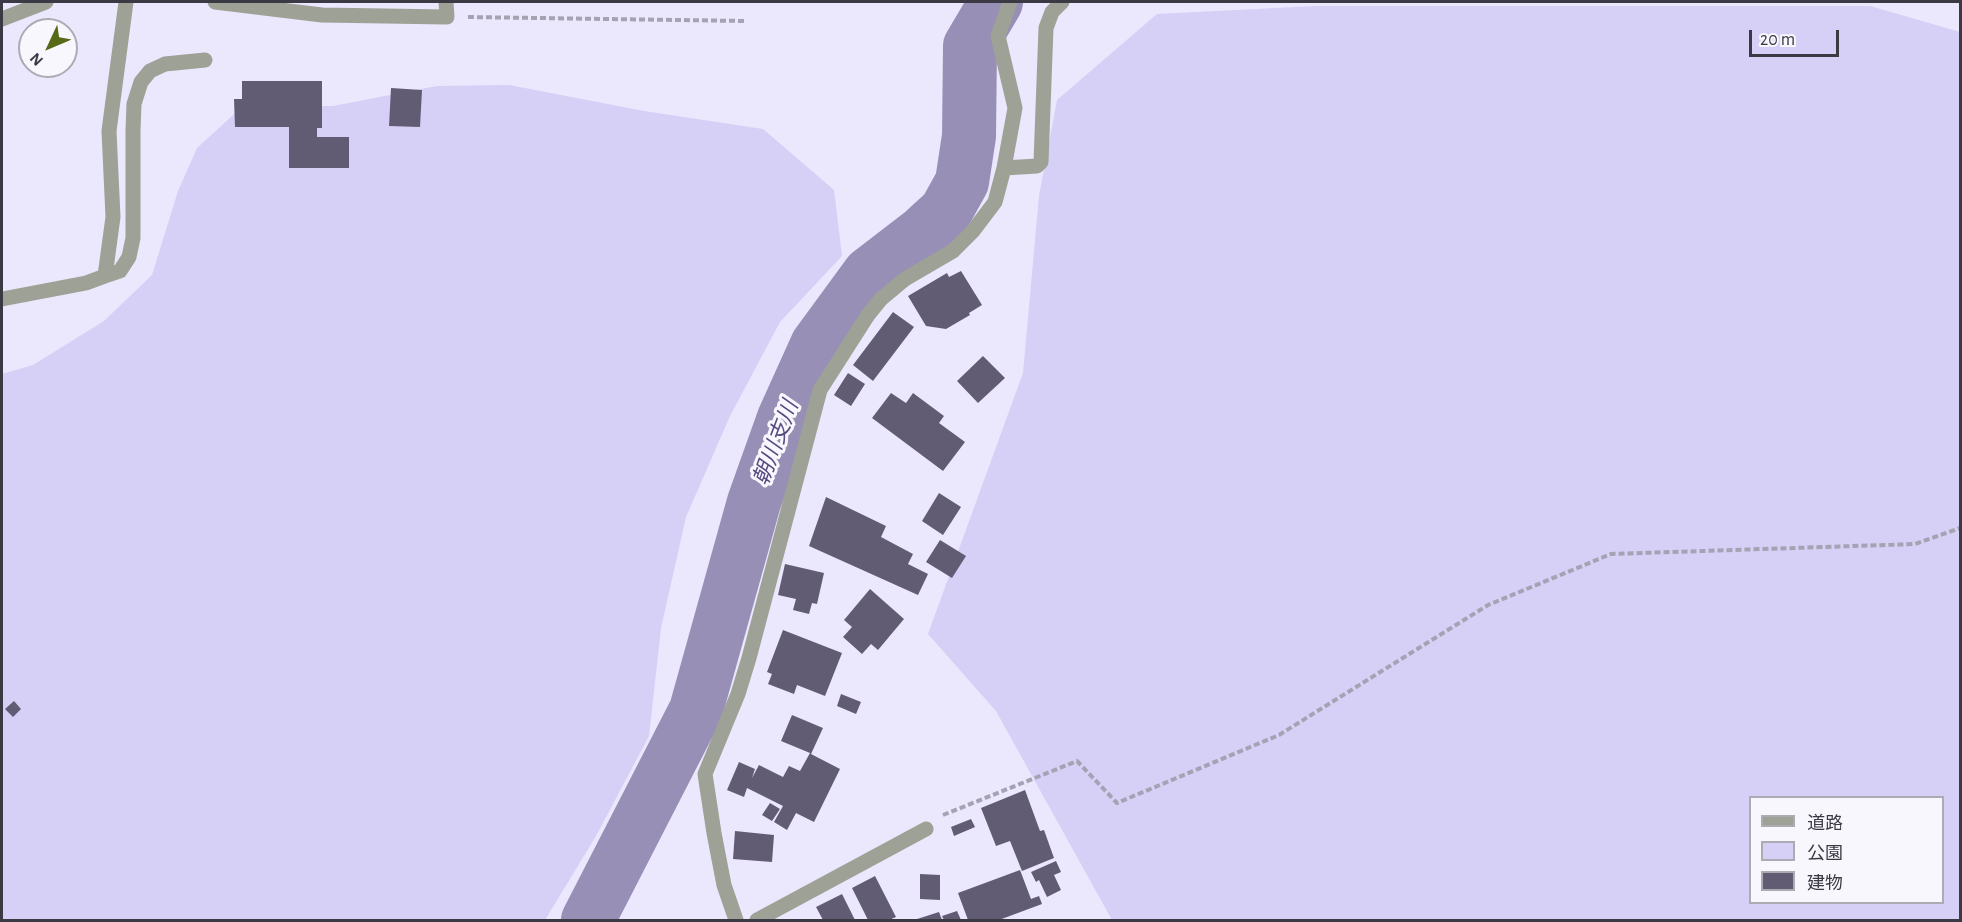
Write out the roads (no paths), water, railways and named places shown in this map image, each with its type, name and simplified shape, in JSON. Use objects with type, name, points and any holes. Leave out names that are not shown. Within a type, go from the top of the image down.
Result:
[{"type":"street","points":[[2,19],[46,2]]},
{"type":"street","points":[[105,276],[113,217],[109,131],[126,2]]},
{"type":"street","points":[[215,2],[322,15],[446,9]]},
{"type":"street","points":[[736,921],[724,885],[705,774],[738,694],[749,658],[820,390],[868,315],[881,300],[905,279],[953,251],[974,231],[995,202],[1015,108],[998,36],[1010,2]]},
{"type":"street","points":[[1004,168],[1036,166],[1041,162],[1046,28],[1052,12],[1062,2]]},
{"type":"street","points":[[2,299],[86,283],[120,271],[129,257],[133,238],[134,104],[141,82],[150,71],[165,64],[205,60]]},
{"type":"street","points":[[757,921],[926,829]]},
{"type":"waterway","name":"朝川支川","points":[[588,920],[696,710],[754,502],[784,418],[817,345],[869,274],[921,234],[946,211],[962,182],[969,136],[970,46],[996,2]]}]
